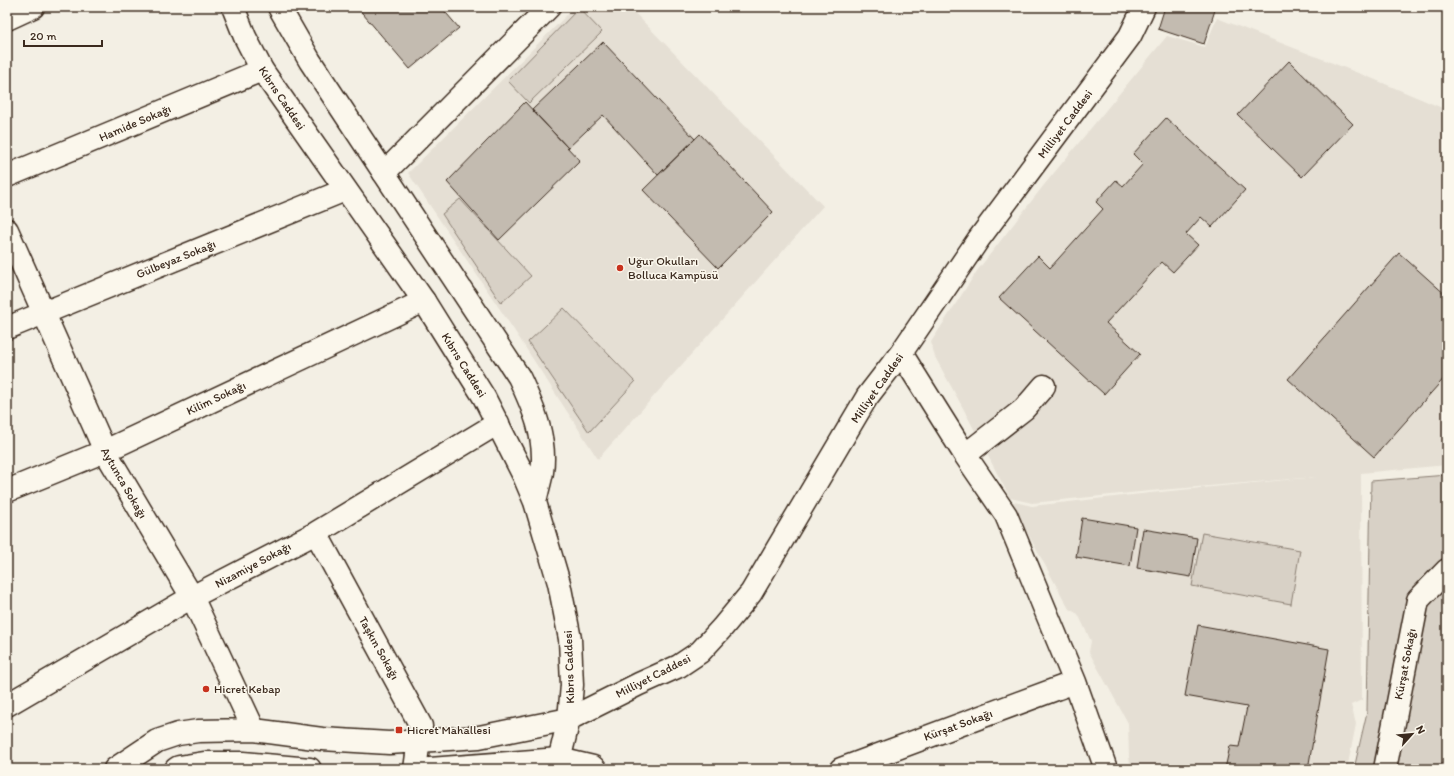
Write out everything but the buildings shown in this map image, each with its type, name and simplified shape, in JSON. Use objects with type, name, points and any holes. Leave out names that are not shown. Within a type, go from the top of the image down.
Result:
[{"type":"street","points":[[7,19],[33,7]]},
{"type":"street","name":"Kıbrıs Caddesi","points":[[233,7],[245,37],[262,70],[345,190],[424,300],[484,397],[524,476],[535,502],[559,583],[570,639],[572,686],[569,719],[558,764]]},
{"type":"street","points":[[279,7],[310,61],[515,371],[533,407],[542,441],[542,471],[535,502]]},
{"type":"street","points":[[384,173],[549,7]]},
{"type":"street","name":"Milliyet Caddesi","points":[[115,769],[157,741],[178,734],[198,731],[254,730],[322,740],[389,743],[479,737],[569,719],[591,707],[679,666],[700,652],[722,628],[751,592],[867,397],[901,354],[978,240],[1130,36],[1144,7]]},
{"type":"street","name":"Hamide Sokağı","points":[[7,176],[262,70]]},
{"type":"street","name":"Gülbeyaz Sokağı","points":[[7,328],[345,190]]},
{"type":"street","name":"Aytunca Sokağı","points":[[7,230],[105,451],[192,597],[254,730]]},
{"type":"street","name":"Kilim Sokağı","points":[[7,491],[105,451],[424,300]]},
{"type":"street","points":[[901,354],[965,455],[1006,515],[1075,682],[1106,769]]},
{"type":"street","points":[[965,455],[1024,409],[1044,386]]},
{"type":"street","name":"Nizamiye Sokağı","points":[[7,705],[192,597],[316,533],[498,424]]},
{"type":"street","name":"Taşkın Sokağı","points":[[316,533],[421,726],[415,769]]},
{"type":"street","name":"Kürşat Sokağı","points":[[1385,769],[1418,600],[1447,570]]},
{"type":"street","name":"Kürşat Sokağı","points":[[841,769],[1075,682]]},
{"type":"street","points":[[178,734],[178,768],[204,763],[243,763],[310,769]]},
{"type":"street","points":[[430,769],[558,764],[593,767],[595,769]]},
{"type":"shaded area","name":"Uğur Okulları Bolluca Kampüsü","points":[[575,7],[629,7],[823,206],[598,459],[514,330],[408,173]]},
{"type":"shaded area","points":[[579,8],[602,32],[529,103],[508,81]]},
{"type":"shaded area","points":[[1217,18],[1371,78],[1447,110],[1447,465],[1361,473],[1362,700],[1351,705],[1356,724],[1347,769],[1131,769],[1129,757],[1128,723],[1089,652],[1091,641],[1078,614],[1069,609],[1010,501],[1032,506],[1316,477],[1032,503],[1010,498],[935,357],[931,342],[977,271],[1044,185],[1167,36],[1205,47]]},
{"type":"shaded area","points":[[460,199],[531,276],[501,303],[442,214]]},
{"type":"shaded area","points":[[564,308],[635,382],[589,432],[528,342]]},
{"type":"shaded area","points":[[1447,475],[1447,769],[1354,769],[1367,712],[1371,481]]},
{"type":"shaded area","points":[[1202,533],[1300,550],[1291,604],[1192,586]]},
{"type":"place","name":"Uğur Okulları Bolluca Kampüsü","points":[[620,268]]},
{"type":"place","name":"Hicret Kebap","points":[[206,689]]},
{"type":"place","name":"Hicret Mahallesi","points":[[399,730]]}]
